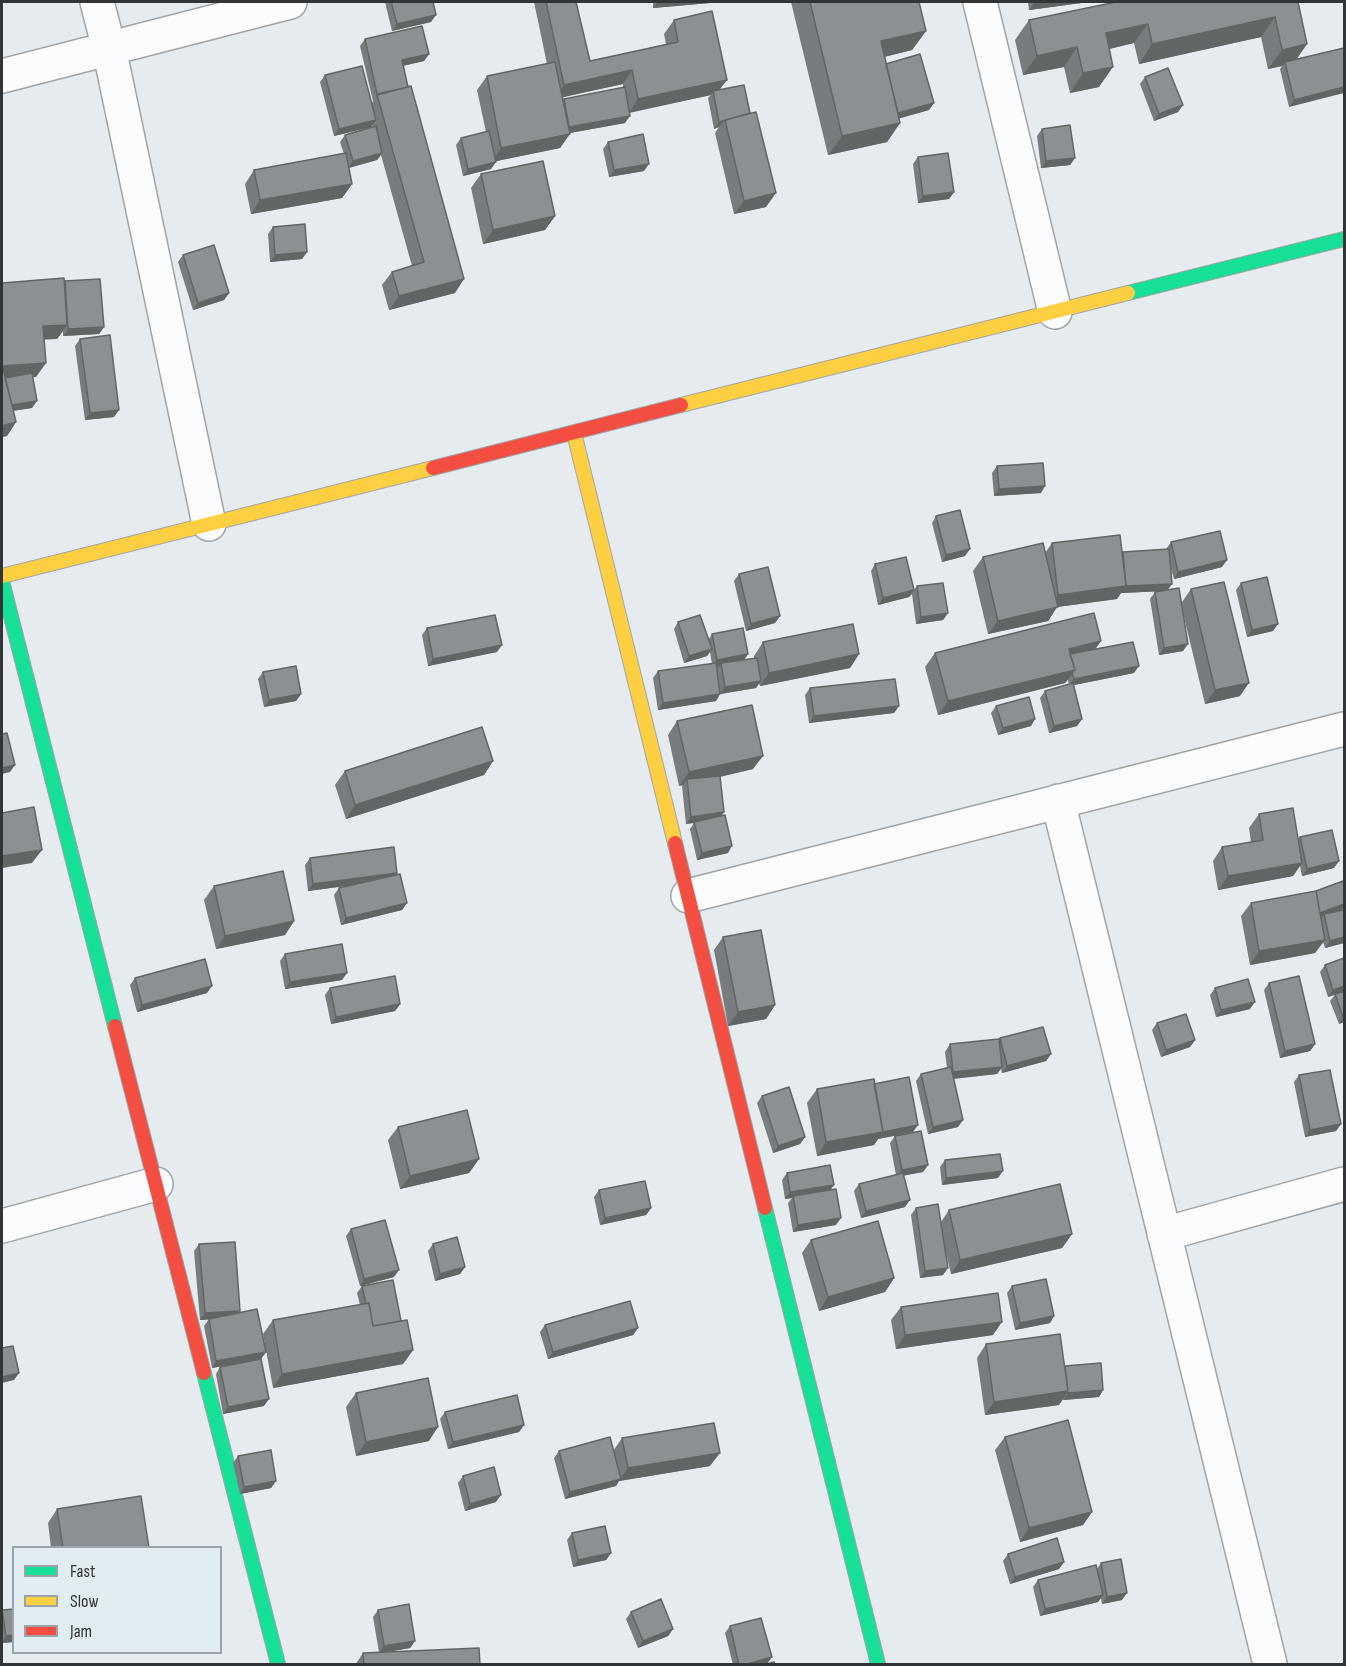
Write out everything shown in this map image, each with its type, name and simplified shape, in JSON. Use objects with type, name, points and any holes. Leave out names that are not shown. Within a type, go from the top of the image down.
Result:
[{"type":"street","points":[[97,2],[109,48],[209,524]]},
{"type":"street","points":[[2,76],[290,2]]},
{"type":"street","points":[[980,2],[1055,312]]},
{"type":"street","points":[[278,1665],[2,578],[1344,239]]},
{"type":"street","points":[[574,433],[878,1665]]},
{"type":"street","points":[[688,896],[1344,729]]},
{"type":"street","points":[[1058,801],[1270,1665]]},
{"type":"street","points":[[2,1226],[156,1184]]},
{"type":"street","points":[[1164,1234],[1344,1184]]},
{"type":"building","points":[[391,2],[433,2],[436,15],[397,24]]},
{"type":"building","points":[[546,2],[576,2],[590,61],[678,42],[674,20],[712,11],[727,80],[638,99],[632,70],[564,85]]},
{"type":"building","points":[[810,2],[919,2],[926,31],[881,41],[900,123],[842,136]]},
{"type":"building","points":[[1116,2],[1298,2],[1307,44],[1282,50],[1275,17],[1152,44],[1148,24],[1106,33],[1113,67],[1083,73],[1077,47],[1037,56],[1029,20]]},
{"type":"building","points":[[422,26],[429,54],[402,60],[408,87],[377,94],[365,39]]},
{"type":"building","points":[[1344,48],[1344,87],[1294,100],[1285,62]]},
{"type":"building","points":[[920,54],[934,103],[898,113],[886,64]]},
{"type":"building","points":[[555,62],[570,134],[501,148],[487,76]]},
{"type":"building","points":[[362,66],[376,120],[339,129],[325,75]]},
{"type":"building","points":[[1168,68],[1183,105],[1159,114],[1145,77]]},
{"type":"building","points":[[744,85],[750,113],[719,122],[713,91]]},
{"type":"building","points":[[411,86],[464,279],[399,296],[392,272],[424,262],[377,95]]},
{"type":"building","points":[[625,87],[630,116],[569,127],[564,99]]},
{"type":"building","points":[[756,112],[776,193],[744,201],[725,120]]},
{"type":"building","points":[[1070,125],[1075,158],[1046,161],[1042,129]]},
{"type":"building","points":[[376,126],[382,153],[353,161],[345,135]]},
{"type":"building","points":[[489,131],[496,162],[468,169],[461,138]]},
{"type":"building","points":[[643,134],[649,164],[614,170],[608,142]]},
{"type":"building","points":[[346,153],[352,184],[260,200],[254,170]]},
{"type":"building","points":[[948,153],[954,192],[923,196],[918,157]]},
{"type":"building","points":[[543,161],[555,216],[493,230],[481,174]]},
{"type":"building","points":[[305,224],[307,252],[275,255],[273,227]]},
{"type":"building","points":[[214,245],[229,293],[198,303],[183,255]]},
{"type":"building","points":[[64,278],[67,325],[43,326],[46,363],[2,366],[2,283]]},
{"type":"building","points":[[100,279],[104,327],[68,329],[65,281]]},
{"type":"building","points":[[110,335],[119,410],[90,413],[80,339]]},
{"type":"building","points":[[4,372],[16,422],[2,426],[2,373]]},
{"type":"building","points":[[32,373],[37,401],[12,405],[5,378]]},
{"type":"building","points":[[1043,463],[1045,486],[999,489],[997,466]]},
{"type":"building","points":[[960,510],[970,549],[946,555],[936,516]]},
{"type":"building","points":[[1220,531],[1227,560],[1178,572],[1171,542]]},
{"type":"building","points":[[1120,535],[1126,586],[1058,595],[1052,543]]},
{"type":"building","points":[[1043,543],[1058,607],[998,621],[983,557]]},
{"type":"building","points":[[1169,549],[1172,584],[1126,586],[1123,552]]},
{"type":"building","points":[[906,557],[914,590],[883,598],[875,564]]},
{"type":"building","points":[[768,567],[780,616],[751,624],[739,574]]},
{"type":"building","points":[[1267,577],[1278,624],[1252,630],[1241,583]]},
{"type":"building","points":[[1224,582],[1249,683],[1215,690],[1191,589]]},
{"type":"building","points":[[943,583],[948,613],[921,617],[917,586]]},
{"type":"building","points":[[1179,588],[1188,644],[1164,648],[1155,592]]},
{"type":"building","points":[[1094,613],[1101,641],[1069,649],[1075,670],[948,701],[935,653]]},
{"type":"building","points":[[495,615],[502,645],[433,659],[427,628]]},
{"type":"building","points":[[700,615],[712,649],[689,656],[678,622]]},
{"type":"building","points":[[853,624],[859,654],[769,673],[763,642]]},
{"type":"building","points":[[743,628],[748,654],[717,660],[712,634]]},
{"type":"building","points":[[1133,642],[1139,666],[1074,679],[1072,673],[1075,670],[1070,654]]},
{"type":"building","points":[[757,658],[761,681],[725,687],[721,663]]},
{"type":"building","points":[[716,663],[720,694],[663,703],[658,671]]},
{"type":"building","points":[[296,666],[301,694],[269,700],[263,672]]},
{"type":"building","points":[[895,679],[899,706],[814,716],[810,688]]},
{"type":"building","points":[[1073,683],[1082,719],[1054,726],[1045,691]]},
{"type":"building","points":[[1029,697],[1035,719],[1003,728],[996,706]]},
{"type":"building","points":[[752,705],[763,756],[689,772],[677,721]]},
{"type":"building","points":[[482,727],[493,761],[355,805],[345,771]]},
{"type":"building","points":[[7,733],[15,765],[2,768],[2,734]]},
{"type":"building","points":[[720,776],[724,812],[691,817],[687,779]]},
{"type":"building","points":[[34,807],[42,850],[2,856],[2,813]]},
{"type":"building","points":[[1293,808],[1302,863],[1228,876],[1222,847],[1263,840],[1259,814]]},
{"type":"building","points":[[725,815],[732,846],[702,853],[694,822]]},
{"type":"building","points":[[1332,830],[1339,861],[1307,869],[1300,837]]},
{"type":"building","points":[[394,847],[397,873],[313,884],[310,858]]},
{"type":"building","points":[[283,871],[294,921],[225,936],[214,886]]},
{"type":"building","points":[[400,874],[407,903],[346,918],[339,888]]},
{"type":"building","points":[[1343,881],[1344,904],[1320,913],[1316,891]]},
{"type":"building","points":[[1316,891],[1325,940],[1259,951],[1251,903]]},
{"type":"building","points":[[1344,910],[1344,937],[1330,941],[1324,914]]},
{"type":"building","points":[[761,930],[775,1005],[738,1012],[723,937]]},
{"type":"building","points":[[342,944],[347,973],[290,982],[285,954]]},
{"type":"building","points":[[1344,958],[1344,986],[1333,990],[1325,965]]},
{"type":"building","points":[[205,959],[212,986],[142,1005],[135,978]]},
{"type":"building","points":[[395,976],[400,1004],[336,1017],[330,988]]},
{"type":"building","points":[[1299,976],[1315,1044],[1285,1051],[1269,983]]},
{"type":"building","points":[[1248,979],[1255,1002],[1221,1010],[1215,988]]},
{"type":"building","points":[[1344,991],[1344,1017],[1343,1017],[1335,994]]},
{"type":"building","points":[[1186,1014],[1195,1040],[1166,1050],[1157,1023]]},
{"type":"building","points":[[1043,1027],[1051,1054],[1007,1066],[1000,1038]]},
{"type":"building","points":[[999,1039],[1002,1067],[953,1072],[950,1044]]},
{"type":"building","points":[[951,1067],[963,1120],[933,1127],[921,1074]]},
{"type":"building","points":[[1330,1070],[1341,1124],[1310,1130],[1299,1075]]},
{"type":"building","points":[[909,1077],[918,1125],[883,1132],[874,1084]]},
{"type":"building","points":[[874,1079],[883,1132],[826,1142],[817,1089]]},
{"type":"building","points":[[789,1087],[805,1137],[778,1146],[762,1096]]},
{"type":"building","points":[[467,1110],[479,1159],[410,1176],[398,1127]]},
{"type":"building","points":[[921,1131],[928,1165],[902,1170],[895,1136]]},
{"type":"building","points":[[1000,1154],[1003,1171],[946,1178],[945,1160]]},
{"type":"building","points":[[830,1165],[834,1185],[790,1192],[787,1173]]},
{"type":"building","points":[[903,1173],[910,1200],[866,1211],[859,1184]]},
{"type":"building","points":[[645,1181],[651,1208],[605,1218],[599,1190]]},
{"type":"building","points":[[1060,1184],[1072,1234],[960,1260],[949,1210]]},
{"type":"building","points":[[836,1189],[841,1218],[798,1225],[793,1196]]},
{"type":"building","points":[[938,1204],[948,1268],[925,1271],[916,1208]]},
{"type":"building","points":[[385,1220],[399,1270],[364,1279],[351,1229]]},
{"type":"building","points":[[878,1221],[894,1278],[828,1297],[811,1240]]},
{"type":"building","points":[[457,1237],[465,1267],[440,1274],[433,1244]]},
{"type":"building","points":[[235,1242],[240,1311],[205,1313],[199,1244]]},
{"type":"building","points":[[1046,1279],[1054,1316],[1020,1323],[1012,1286]]},
{"type":"building","points":[[393,1280],[401,1321],[373,1326],[369,1303],[366,1304],[362,1286]]},
{"type":"building","points":[[998,1293],[1002,1322],[905,1335],[901,1307]]},
{"type":"building","points":[[630,1301],[638,1328],[553,1352],[545,1325]]},
{"type":"building","points":[[369,1303],[373,1326],[407,1320],[413,1350],[282,1374],[273,1320]]},
{"type":"building","points":[[257,1309],[266,1352],[216,1361],[209,1319]]},
{"type":"building","points":[[1060,1334],[1068,1391],[994,1402],[986,1344]]},
{"type":"building","points":[[13,1346],[19,1373],[2,1377],[2,1348]]},
{"type":"building","points":[[261,1359],[269,1399],[228,1407],[220,1367]]},
{"type":"building","points":[[1101,1363],[1103,1390],[1068,1393],[1065,1366]]},
{"type":"building","points":[[428,1378],[438,1427],[366,1442],[356,1393]]},
{"type":"building","points":[[517,1395],[524,1425],[453,1442],[445,1412]]},
{"type":"building","points":[[1068,1420],[1092,1512],[1029,1528],[1005,1437]]},
{"type":"building","points":[[714,1423],[720,1453],[628,1468],[622,1438]]},
{"type":"building","points":[[610,1437],[621,1479],[570,1492],[559,1451]]},
{"type":"building","points":[[271,1450],[276,1481],[244,1487],[238,1456]]},
{"type":"building","points":[[494,1467],[501,1495],[470,1504],[463,1476]]},
{"type":"building","points":[[141,1496],[149,1546],[63,1546],[57,1509]]},
{"type":"building","points":[[605,1526],[611,1553],[578,1560],[572,1533]]},
{"type":"building","points":[[1057,1538],[1064,1562],[1015,1577],[1008,1554]]},
{"type":"building","points":[[1121,1559],[1127,1593],[1107,1597],[1101,1563]]},
{"type":"building","points":[[1096,1565],[1103,1595],[1045,1609],[1038,1580]]},
{"type":"building","points":[[661,1599],[673,1629],[643,1641],[631,1612]]},
{"type":"building","points":[[409,1604],[415,1641],[384,1646],[378,1610]]},
{"type":"building","points":[[12,1609],[12,1635],[6,1636],[2,1610]]},
{"type":"building","points":[[761,1618],[772,1657],[739,1665],[730,1626]]},
{"type":"building","points":[[479,1648],[480,1665],[364,1665],[363,1653]]},
{"type":"traffic: fast","points":[[1128,293],[1344,239]]},
{"type":"traffic: fast","points":[[2,581],[115,1026]]},
{"type":"traffic: fast","points":[[765,1208],[878,1664]]},
{"type":"traffic: fast","points":[[204,1373],[278,1664]]},
{"type":"traffic: slow","points":[[681,405],[1128,293]]},
{"type":"traffic: slow","points":[[574,433],[675,843]]},
{"type":"traffic: slow","points":[[2,576],[433,468]]},
{"type":"traffic: jam","points":[[433,468],[681,405]]},
{"type":"traffic: jam","points":[[675,843],[765,1208]]},
{"type":"traffic: jam","points":[[115,1026],[204,1373]]}]
